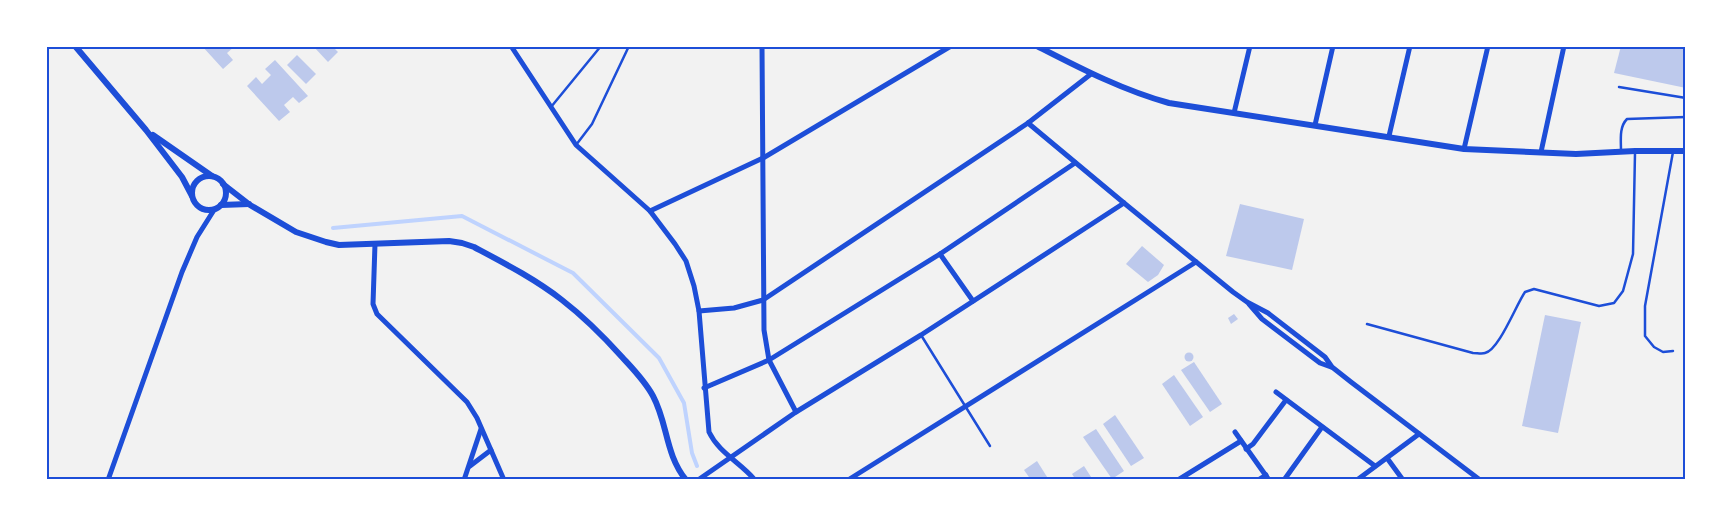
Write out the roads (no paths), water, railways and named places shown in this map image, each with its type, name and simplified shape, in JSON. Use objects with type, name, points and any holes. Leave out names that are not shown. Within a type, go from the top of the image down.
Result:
[{"type":"street","points":[[75,46],[109,84],[182,177],[194,202],[200,208],[214,210]]},
{"type":"street","points":[[511,46],[576,145],[650,211],[686,261],[699,311],[709,432],[718,447],[742,466],[755,480]]},
{"type":"street","points":[[762,46],[764,330],[769,360],[796,412]]},
{"type":"street","points":[[650,211],[763,158],[951,46]]},
{"type":"street","points":[[1037,46],[1092,74],[1141,95],[1169,103],[1464,149],[1576,154],[1634,151],[1686,152]]},
{"type":"street","points":[[1234,113],[1250,46]]},
{"type":"street","points":[[1314,125],[1333,46]]},
{"type":"street","points":[[1389,136],[1410,46]]},
{"type":"street","points":[[1464,149],[1488,46]]},
{"type":"street","points":[[1541,152],[1564,46]]},
{"type":"street","points":[[699,311],[734,308],[763,300],[1028,123],[1092,74]]},
{"type":"street","points":[[1028,123],[1196,262],[1247,302],[1275,318],[1325,357],[1332,367],[1480,480]]},
{"type":"street","points":[[146,130],[190,162],[219,180],[250,204],[296,232],[313,239],[339,244],[449,241],[462,243],[474,247],[507,265],[560,299],[575,310],[614,348],[647,387],[656,404],[674,462],[686,480]]},
{"type":"street","points":[[704,388],[769,360],[940,254],[1075,163]]},
{"type":"street","points":[[192,196],[193,186],[197,181],[206,176],[213,177]]},
{"type":"street","points":[[108,480],[182,272],[197,237],[214,210],[221,205],[225,197],[223,184]]},
{"type":"street","points":[[698,480],[796,412],[921,336],[1124,203]]},
{"type":"street","points":[[221,205],[250,204]]},
{"type":"street","points":[[375,244],[373,304],[377,314],[467,402],[477,418],[504,480]]},
{"type":"street","points":[[940,254],[972,301]]},
{"type":"street","points":[[848,480],[1196,262]]},
{"type":"street","points":[[1276,392],[1374,466]]},
{"type":"street","points":[[1246,449],[1253,444],[1286,400]]},
{"type":"street","points":[[1284,480],[1322,427]]},
{"type":"street","points":[[464,480],[481,428]]},
{"type":"street","points":[[1235,432],[1267,477],[1258,480]]},
{"type":"street","points":[[1357,480],[1419,434]]},
{"type":"street","points":[[1178,480],[1241,441]]},
{"type":"street","points":[[469,466],[491,450]]},
{"type":"street","points":[[1387,458],[1402,480]]},
{"type":"lane","points":[[551,107],[602,46]]},
{"type":"lane","points":[[576,145],[592,124],[630,46]]},
{"type":"lane","points":[[1619,86],[1686,98]]},
{"type":"lane","points":[[1621,152],[1622,124],[1627,119],[1686,117]]},
{"type":"lane","points":[[1367,324],[1473,353],[1487,353],[1498,343],[1525,292],[1534,289],[1599,306],[1614,303],[1623,291],[1632,254],[1634,151]]},
{"type":"lane","points":[[1672,152],[1645,306],[1645,336],[1654,347],[1662,352],[1673,352]]},
{"type":"lane","points":[[921,336],[990,446]]},
{"type":"waterway","points":[[333,228],[462,216],[573,273],[659,358],[684,403],[692,453],[697,466]]}]
